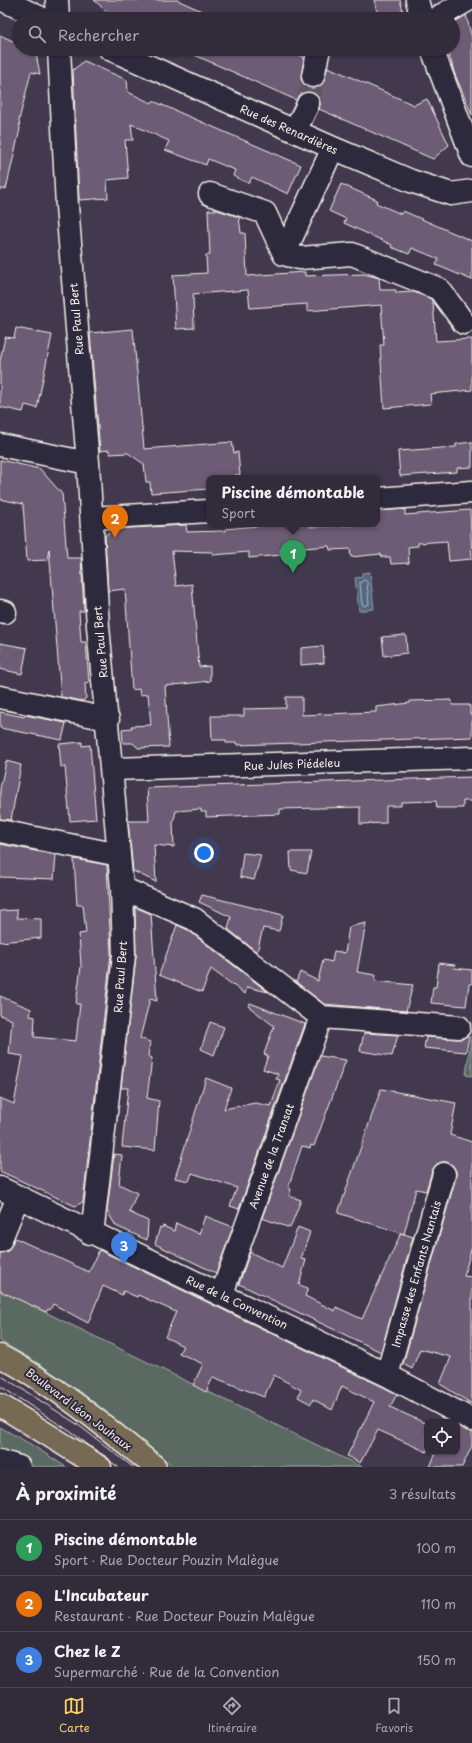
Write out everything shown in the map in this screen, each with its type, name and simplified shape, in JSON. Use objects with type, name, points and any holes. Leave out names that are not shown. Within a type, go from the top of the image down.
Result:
[{"type":"main road","name":"Boulevard Léon Jouhaux","points":[[0,1356],[24,1368],[69,1400],[155,1467]]},
{"type":"main road","points":[[0,1405],[100,1467]]},
{"type":"street","points":[[3,0],[28,12]]},
{"type":"street","points":[[57,0],[58,12]]},
{"type":"street","points":[[417,0],[420,12]]},
{"type":"street","points":[[447,12],[468,0]]},
{"type":"street","name":"Rue Paul Bert","points":[[59,56],[66,206],[88,463],[98,626],[108,719],[122,888],[124,955],[93,1226],[90,1233]]},
{"type":"street","name":"Rue des Renardières","points":[[126,56],[333,148],[442,192],[451,194],[472,191]]},
{"type":"street","points":[[313,76],[317,56]]},
{"type":"street","points":[[435,56],[472,156]]},
{"type":"street","points":[[294,131],[308,104]]},
{"type":"street","points":[[284,254],[333,148]]},
{"type":"street","points":[[210,194],[264,213],[284,254],[300,258],[352,254],[439,289],[464,323]]},
{"type":"street","points":[[0,445],[88,463]]},
{"type":"street","points":[[380,499],[472,492]]},
{"type":"street","points":[[92,518],[206,511]]},
{"type":"street","points":[[0,697],[108,719]]},
{"type":"street","name":"Rue Jules Piédeleu","points":[[112,769],[472,758]]},
{"type":"street","points":[[0,831],[119,855]]},
{"type":"street","points":[[122,888],[194,919],[321,1017],[459,1028]]},
{"type":"street","name":"Avenue de la Transat","points":[[220,1294],[225,1285],[321,1017]]},
{"type":"street","name":"Impasse des Enfants Nantais","points":[[387,1375],[444,1174]]},
{"type":"street","points":[[0,1241],[9,1193]]},
{"type":"street","name":"Rue de la Convention","points":[[9,1193],[387,1375],[472,1420]]},
{"type":"street","points":[[0,1461],[19,1467]]},
{"type":"green space","points":[[472,1031],[472,1076],[466,1075]]},
{"type":"green space","points":[[0,1290],[362,1467],[174,1467],[83,1394],[38,1363],[0,1341]]},
{"type":"green space","points":[[0,1427],[66,1467],[34,1467],[26,1461],[0,1450]]},
{"type":"water","points":[[370,572],[374,609],[359,611],[355,578],[362,577],[362,573]]},
{"type":"building","points":[[94,0],[177,0],[204,12],[107,12]]},
{"type":"building","points":[[374,0],[400,0],[403,12],[377,12]]},
{"type":"building","points":[[466,15],[472,38],[472,115],[454,72],[450,56],[460,56],[460,19]]},
{"type":"building","points":[[0,35],[12,41],[12,56],[36,56],[40,74],[31,72],[19,120],[20,129],[6,189],[0,189]]},
{"type":"building","points":[[197,56],[302,56],[304,57],[301,79],[304,85],[310,88],[317,88],[322,84],[328,67],[414,105],[427,99],[449,145],[433,159],[319,109],[320,103],[318,97],[313,93],[307,92],[301,94],[296,100]]},
{"type":"building","points":[[84,61],[127,80],[128,92],[151,103],[153,101],[301,165],[288,194],[252,177],[249,183],[241,180],[233,176],[235,170],[208,159],[206,165],[165,150],[169,141],[131,124],[133,140],[125,140],[128,178],[107,180],[108,198],[79,200],[73,70]]},
{"type":"building","points":[[341,184],[377,200],[376,203],[401,214],[403,211],[472,241],[472,280],[436,265],[439,259],[412,248],[409,254],[391,247],[392,245],[344,223],[346,219],[329,211]]},
{"type":"building","points":[[208,210],[217,210],[239,217],[241,233],[245,233],[247,276],[305,272],[305,276],[364,274],[379,278],[380,290],[396,290],[396,293],[414,292],[431,299],[433,303],[436,341],[472,339],[472,390],[430,394],[431,404],[384,408],[380,345],[384,345],[381,305],[307,311],[307,304],[250,308],[248,290],[193,294],[194,328],[176,329],[173,275],[207,273],[206,255],[210,255]]},
{"type":"building","points":[[16,328],[52,335],[37,408],[25,405],[23,412],[0,407],[0,361],[5,337],[14,338]]},
{"type":"building","points":[[133,329],[144,449],[232,442],[234,453],[238,452],[240,475],[206,475],[206,489],[151,493],[150,482],[146,482],[144,464],[128,453],[110,454],[109,450],[100,451],[90,333]]},
{"type":"building","points":[[472,442],[472,467],[457,468],[457,472],[400,476],[398,451],[456,447],[456,444]]},
{"type":"building","points":[[0,460],[40,469],[62,494],[67,558],[81,558],[84,611],[79,611],[81,642],[86,642],[89,682],[85,683],[86,698],[83,701],[61,697],[49,549],[47,560],[27,561],[23,504],[0,499]]},
{"type":"building","points":[[405,509],[405,515],[470,510],[472,559],[449,561],[447,541],[418,543],[418,546],[408,547],[409,563],[391,564],[390,557],[382,557],[381,554],[351,557],[350,549],[330,550],[329,546],[280,550],[281,555],[249,558],[249,552],[213,555],[213,552],[172,551],[176,586],[192,584],[199,667],[210,666],[210,681],[165,686],[169,747],[138,748],[133,743],[123,743],[122,729],[132,728],[131,726],[151,725],[148,694],[140,695],[139,689],[132,690],[125,589],[108,591],[105,536],[112,529],[186,525],[187,532],[225,531],[225,529],[247,527],[380,527],[380,511]]},
{"type":"building","points":[[406,635],[407,653],[384,656],[382,637]]},
{"type":"building","points":[[0,643],[27,648],[22,674],[0,669]]},
{"type":"building","points":[[323,646],[324,663],[301,665],[301,648]]},
{"type":"building","points":[[286,697],[302,697],[302,715],[376,712],[376,707],[410,703],[410,701],[451,700],[452,705],[470,705],[470,714],[472,714],[472,737],[237,745],[237,743],[226,743],[226,740],[212,740],[211,716],[244,716],[244,709],[286,708]]},
{"type":"building","points":[[0,712],[66,723],[62,740],[0,728]]},
{"type":"building","points":[[82,742],[82,746],[90,745],[96,819],[70,821],[65,767],[61,767],[59,744]]},
{"type":"building","points":[[6,761],[21,765],[11,820],[0,819],[0,789]]},
{"type":"building","points":[[472,777],[472,801],[463,801],[463,808],[437,808],[436,801],[401,802],[401,806],[386,806],[386,823],[360,824],[360,807],[280,809],[280,814],[206,817],[206,812],[201,812],[201,809],[176,811],[173,823],[174,847],[154,845],[156,882],[133,871],[128,821],[149,821],[147,788]]},
{"type":"building","points":[[0,844],[56,855],[54,879],[0,877]]},
{"type":"building","points":[[290,852],[311,852],[307,873],[291,870]]},
{"type":"building","points":[[243,853],[261,855],[254,880],[240,877]]},
{"type":"building","points":[[74,859],[107,865],[111,954],[83,1202],[75,1206],[0,1171],[0,1098],[14,1104],[23,1056],[9,1054],[12,1020],[0,1015],[0,996],[31,1009],[30,1016],[35,1017],[34,1037],[76,1041],[80,1004],[76,1004],[81,966],[79,934],[86,933],[83,905],[77,905]]},
{"type":"building","points":[[202,895],[283,915],[279,931],[263,928],[257,952],[228,929],[231,917],[199,902]]},
{"type":"building","points":[[135,907],[151,914],[157,1001],[150,999],[140,1038],[150,1042],[148,1056],[152,1058],[147,1098],[159,1101],[155,1150],[122,1147],[128,1088],[121,1088],[136,956]]},
{"type":"building","points":[[17,910],[17,918],[41,919],[41,938],[0,942],[0,911]]},
{"type":"building","points":[[366,923],[357,972],[376,975],[375,981],[413,985],[406,1011],[324,1004],[296,982],[300,972],[318,981],[323,960],[332,962],[334,951],[345,953],[349,927]]},
{"type":"building","points":[[177,925],[188,930],[268,992],[247,987],[245,994],[211,969],[202,992],[159,975]]},
{"type":"building","points":[[439,963],[455,965],[454,968],[472,970],[472,984],[469,984],[466,1006],[431,1003],[433,987],[436,987]]},
{"type":"building","points":[[250,1003],[305,1024],[239,1209],[230,1206],[237,1188],[192,1173],[189,1181],[175,1178],[206,1078],[231,1088],[224,1109],[255,1103],[271,1106],[280,1080],[276,1079],[278,1074],[263,1069],[268,1056],[264,1054],[274,1026],[248,1006]]},
{"type":"building","points":[[210,1022],[224,1027],[214,1055],[201,1049]]},
{"type":"building","points":[[364,1033],[398,1035],[392,1056],[360,1051]]},
{"type":"building","points":[[467,1036],[469,1037],[466,1052],[424,1048],[426,1037],[458,1039]]},
{"type":"building","points":[[320,1056],[346,1060],[314,1146],[311,1145],[310,1148],[302,1146],[288,1188],[291,1189],[289,1196],[301,1200],[290,1228],[262,1218]]},
{"type":"building","points":[[381,1089],[456,1103],[450,1135],[472,1142],[472,1246],[464,1276],[472,1277],[472,1404],[440,1384],[451,1357],[420,1349],[412,1369],[403,1364],[456,1177],[456,1171],[453,1166],[447,1162],[441,1162],[436,1165],[432,1171],[426,1191],[416,1189],[404,1234],[338,1213]]},
{"type":"building","points":[[114,1154],[122,1155],[119,1184],[137,1193],[129,1212],[148,1221],[147,1240],[116,1226],[107,1211]]},
{"type":"building","points":[[205,1216],[233,1227],[216,1273],[155,1244],[160,1227],[162,1228],[163,1226],[174,1231],[176,1223],[199,1234]]},
{"type":"building","points":[[298,1227],[310,1232],[301,1259],[306,1260],[299,1285],[308,1288],[305,1296],[335,1311],[336,1307],[362,1319],[401,1233],[413,1237],[381,1352],[239,1284],[250,1252],[282,1268]]},
{"type":"building","points":[[15,1238],[89,1272],[99,1250],[397,1394],[390,1407],[424,1423],[424,1451],[378,1430],[360,1463],[347,1456],[374,1402],[342,1386],[332,1410],[313,1399],[311,1404],[298,1397],[301,1390],[274,1375],[264,1397],[213,1377],[206,1392],[193,1385],[203,1364],[179,1353],[183,1346],[165,1337],[176,1312],[138,1295],[137,1297],[123,1291],[122,1295],[103,1286],[88,1323],[53,1304],[50,1310],[48,1309],[46,1312],[0,1291],[0,1253],[8,1251]]},
{"type":"building","points":[[460,1427],[472,1432],[472,1446],[462,1467],[430,1467],[435,1455],[460,1455]]},
{"type":"tunnel","points":[[308,104],[313,76]]},
{"type":"tram line","points":[[0,1375],[77,1424],[133,1467]]},
{"type":"tram line","points":[[0,1386],[71,1432],[118,1467]]},
{"type":"place","name":"L'Incubateur","points":[[115,538]]},
{"type":"place","name":"Piscine démontable","points":[[293,573]]},
{"type":"place","name":"Chez le Z","points":[[124,1265]]}]
